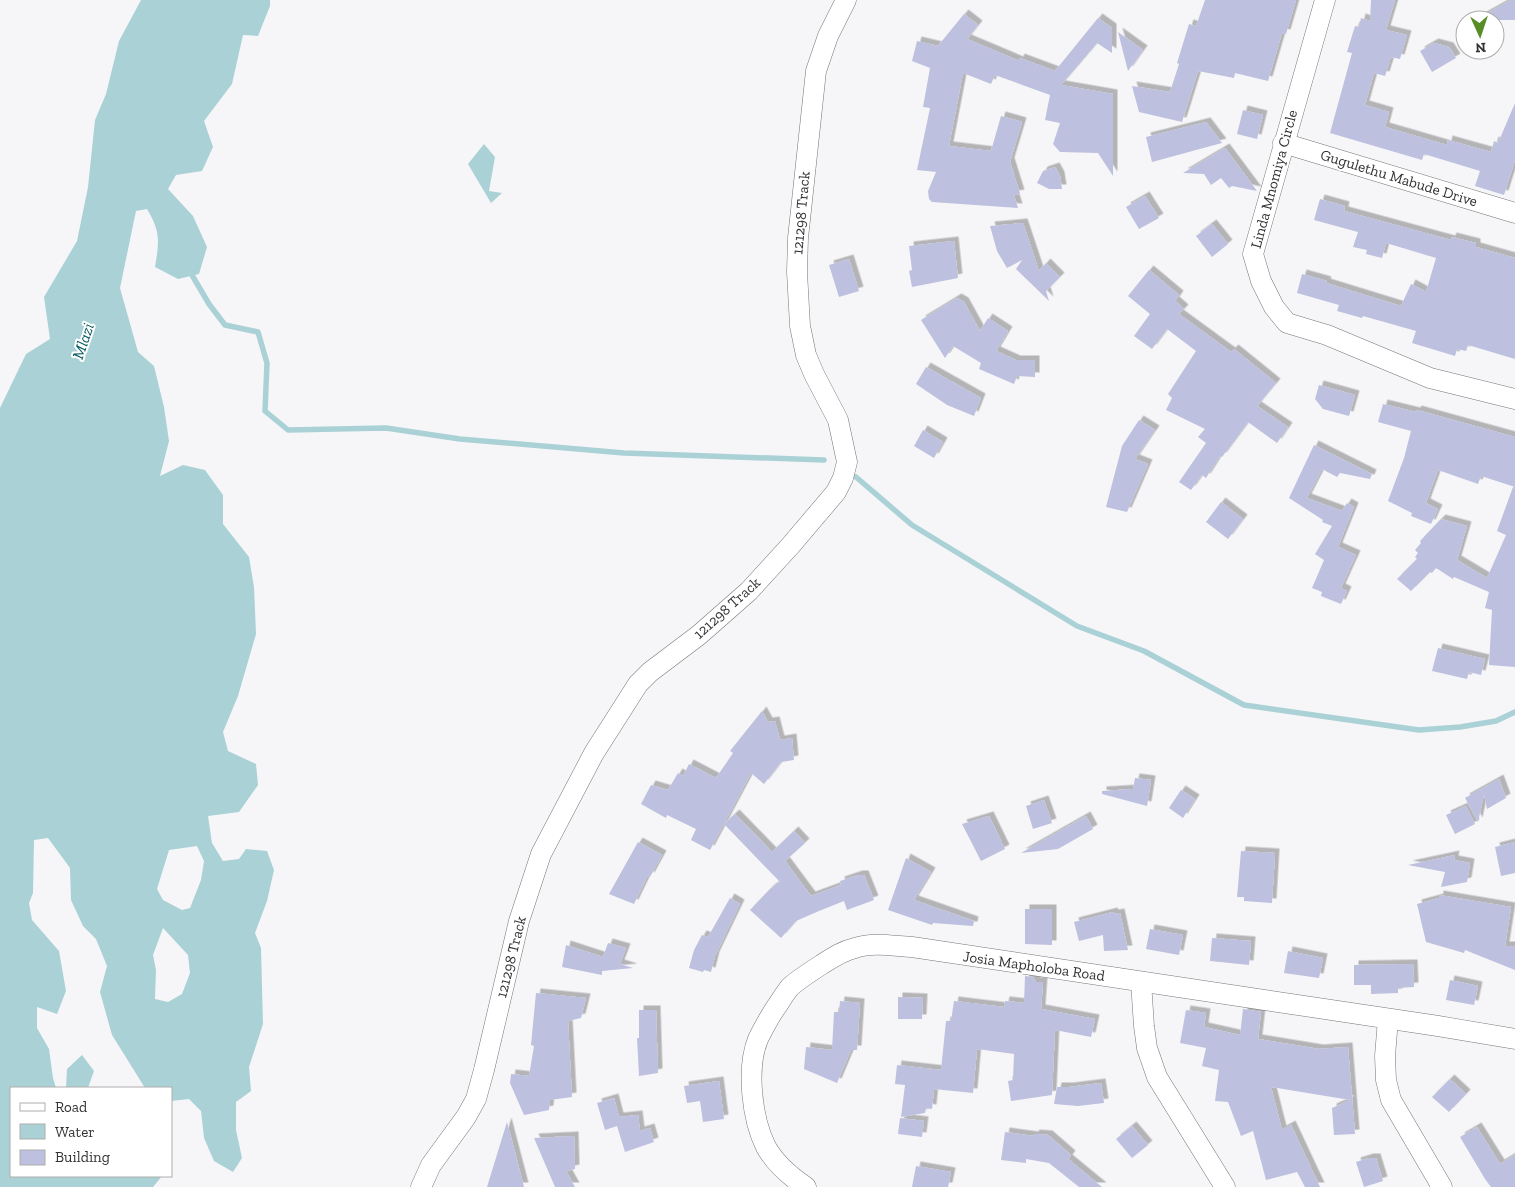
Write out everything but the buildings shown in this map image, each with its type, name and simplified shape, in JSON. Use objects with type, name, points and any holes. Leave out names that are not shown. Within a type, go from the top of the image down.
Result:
[{"type":"street","name":"121298 Track","points":[[421,1187],[431,1165],[466,1117],[476,1099],[519,922],[541,854],[594,753],[638,684],[650,672],[699,635],[749,591],[836,492],[843,478],[847,462],[838,420],[806,355],[800,326],[797,272],[798,238],[816,71],[828,36],[846,0]]},
{"type":"street","name":"Linda Mnomiya Circle","points":[[1325,0],[1253,254],[1265,289],[1274,307],[1287,323],[1327,335],[1430,378],[1515,400]]},
{"type":"street","name":"Gugulethu Mabude Drive","points":[[1283,143],[1515,213]]},
{"type":"street","name":"Josia Mapholoba Road","points":[[806,1187],[775,1160],[767,1148],[755,1116],[752,1090],[753,1062],[758,1040],[772,1012],[789,988],[829,960],[856,947],[888,945],[1515,1039]]},
{"type":"street","points":[[1141,982],[1144,1026],[1148,1048],[1157,1077],[1224,1187]]},
{"type":"street","points":[[1388,1019],[1385,1056],[1386,1080],[1391,1100],[1442,1187]]},
{"type":"water","name":"Mlazi","points":[[141,0],[270,0],[270,6],[258,36],[243,35],[232,84],[204,121],[213,147],[202,171],[176,175],[168,189],[193,216],[207,247],[199,274],[178,279],[155,267],[158,237],[155,224],[147,209],[136,211],[120,288],[138,352],[154,366],[164,407],[169,441],[160,476],[183,465],[205,470],[223,495],[223,524],[249,557],[254,587],[256,634],[238,696],[223,732],[228,751],[256,764],[258,785],[239,812],[208,816],[212,843],[223,861],[239,859],[246,849],[267,851],[274,870],[267,901],[255,933],[261,948],[263,1024],[249,1067],[251,1091],[236,1102],[236,1130],[242,1158],[233,1172],[214,1161],[204,1138],[201,1111],[189,1099],[172,1101],[172,1087],[144,1087],[112,1035],[100,992],[107,966],[96,939],[83,926],[71,900],[70,868],[48,838],[34,840],[33,893],[29,903],[32,920],[59,951],[66,991],[57,1014],[37,1007],[37,1028],[49,1049],[56,1087],[10,1087],[10,1177],[161,1177],[153,1187],[0,1187],[0,408],[26,354],[50,339],[44,297],[77,241],[88,187],[95,120],[106,94],[119,41]],"holes":[[[197,846],[204,861],[201,880],[190,908],[182,910],[163,900],[157,889],[169,850]],[[163,928],[188,955],[190,973],[182,994],[168,1002],[155,999],[156,970],[153,955]]]},
{"type":"water","points":[[484,144],[495,157],[489,191],[502,193],[491,203],[468,164]]},
{"type":"water","points":[[82,1055],[94,1071],[88,1087],[66,1087],[67,1069]]},
{"type":"waterway","points":[[189,270],[209,304],[225,325],[258,332],[267,363],[265,411],[288,430],[386,428],[460,439],[624,453],[824,460]]},
{"type":"waterway","points":[[856,477],[912,525],[1077,626],[1144,651],[1244,705],[1419,730],[1460,727],[1496,721],[1515,712]]}]
